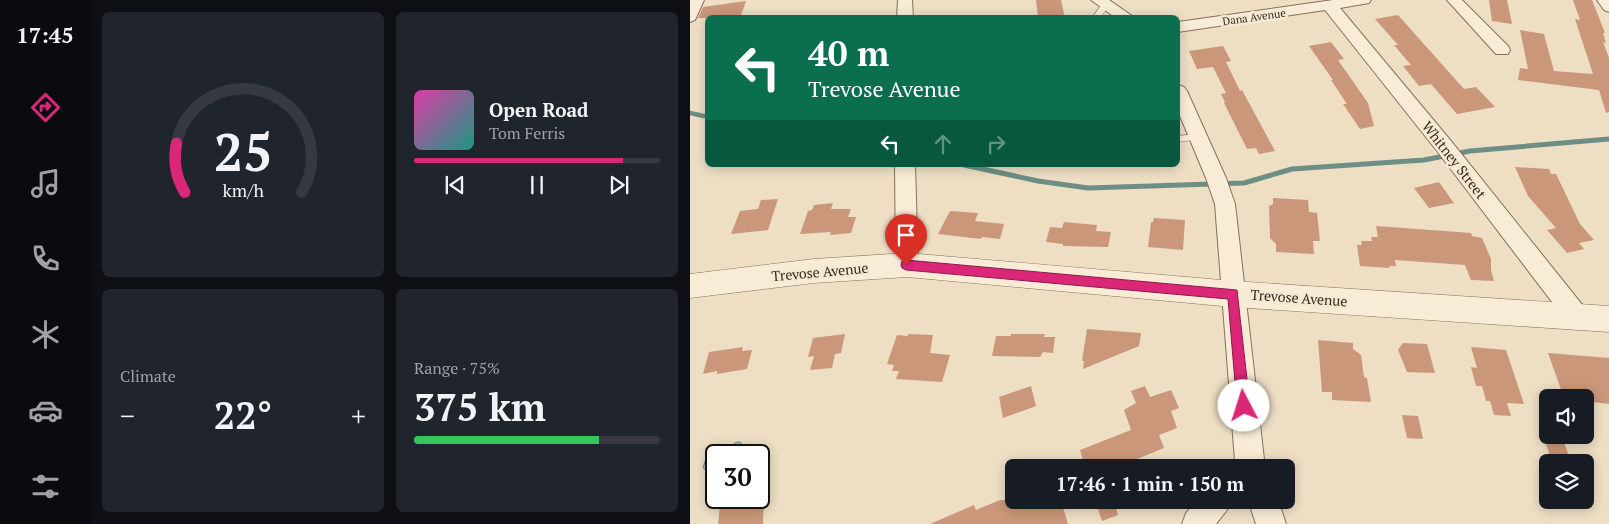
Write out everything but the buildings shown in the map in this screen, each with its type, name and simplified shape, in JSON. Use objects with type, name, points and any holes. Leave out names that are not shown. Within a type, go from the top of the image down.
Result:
[{"type":"street","points":[[690,17],[697,0]]},
{"type":"street","points":[[905,0],[905,15]]},
{"type":"street","name":"Dana Avenue","points":[[1180,27],[1364,0]]},
{"type":"street","points":[[1454,0],[1502,50]]},
{"type":"street","points":[[1604,0],[1609,7]]},
{"type":"street","name":"Whitney Street","points":[[1330,6],[1444,146],[1576,315]]},
{"type":"street","points":[[1099,8],[1119,15]]},
{"type":"street","points":[[1180,96],[1219,187],[1233,294],[1247,459]]},
{"type":"street","points":[[905,168],[906,265]]},
{"type":"street","name":"Trevose Avenue","points":[[690,286],[814,271],[906,265],[1233,294],[1576,315],[1609,319]]},
{"type":"street","points":[[1197,524],[1210,509]]},
{"type":"street","points":[[1266,509],[1271,524]]},
{"type":"lane","points":[[1180,139],[1198,137]]},
{"type":"waterway","points":[[690,113],[705,116]]},
{"type":"waterway","points":[[973,167],[1038,181],[1088,188],[1244,183],[1292,169],[1424,160],[1470,151],[1609,139]]},
{"type":"route","points":[[906,265],[1233,294],[1244,406]]}]
